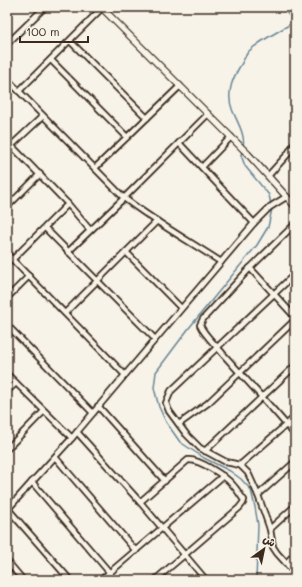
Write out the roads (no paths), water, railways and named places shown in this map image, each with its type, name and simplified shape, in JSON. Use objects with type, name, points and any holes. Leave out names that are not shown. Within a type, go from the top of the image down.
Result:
[{"type":"street","points":[[35,7],[40,12]]},
{"type":"street","points":[[7,44],[45,7]]},
{"type":"street","points":[[19,91],[102,7],[233,138],[295,206]]},
{"type":"street","points":[[70,41],[147,118]]},
{"type":"street","points":[[51,60],[127,137]]},
{"type":"street","points":[[7,79],[124,198],[221,262]]},
{"type":"street","points":[[95,168],[180,86]]},
{"type":"street","points":[[68,252],[208,114]]},
{"type":"street","points":[[12,145],[43,116]]},
{"type":"street","points":[[202,167],[233,138]]},
{"type":"street","points":[[7,141],[68,204],[90,230]]},
{"type":"street","points":[[179,143],[254,223]]},
{"type":"street","points":[[268,176],[287,155],[295,143]]},
{"type":"street","points":[[7,207],[40,174]]},
{"type":"street","points":[[70,580],[8,510],[72,438],[254,223],[270,207],[286,197]]},
{"type":"street","points":[[13,259],[68,204]]},
{"type":"street","points":[[65,313],[157,221]]},
{"type":"street","points":[[295,224],[250,268],[201,322],[200,325],[218,348],[295,435]]},
{"type":"street","points":[[45,228],[155,339]]},
{"type":"street","points":[[126,252],[181,308]]},
{"type":"street","points":[[7,254],[125,374]]},
{"type":"street","points":[[250,268],[295,317]]},
{"type":"street","points":[[295,274],[177,385],[171,391],[166,403],[169,411],[186,434],[200,448],[226,462],[240,465],[248,473],[258,495],[270,529],[276,553],[295,574]]},
{"type":"street","points":[[7,298],[29,276]]},
{"type":"street","points":[[179,424],[208,403],[295,320]]},
{"type":"street","points":[[7,325],[93,413]]},
{"type":"street","points":[[205,451],[295,366]]},
{"type":"street","points":[[7,374],[72,438]]},
{"type":"street","points":[[7,391],[16,383]]},
{"type":"street","points":[[98,406],[165,481]]},
{"type":"street","points":[[7,448],[44,411]]},
{"type":"street","points":[[240,465],[295,417]]},
{"type":"street","points":[[77,432],[140,502],[206,580]]},
{"type":"street","points":[[55,457],[136,551]]},
{"type":"street","points":[[140,502],[188,460],[197,461],[223,476],[232,484],[244,500],[240,508],[159,579]]},
{"type":"street","points":[[258,495],[295,462]]},
{"type":"street","points":[[102,580],[223,476]]},
{"type":"street","points":[[32,482],[110,573]]},
{"type":"street","points":[[270,529],[295,506]]},
{"type":"street","points":[[286,563],[295,554]]},
{"type":"street","points":[[7,561],[23,580]]},
{"type":"waterway","points":[[282,7],[295,23]]},
{"type":"waterway","points":[[243,146],[244,142],[242,132],[230,103],[230,91],[233,79],[248,52],[264,40],[294,22]]},
{"type":"waterway","points":[[242,150],[241,155],[245,166],[269,195],[272,209],[268,227],[257,245],[189,328],[156,372],[154,388],[159,407],[166,422],[180,442],[204,458],[230,471],[241,479],[251,490],[258,525],[256,580]]}]
